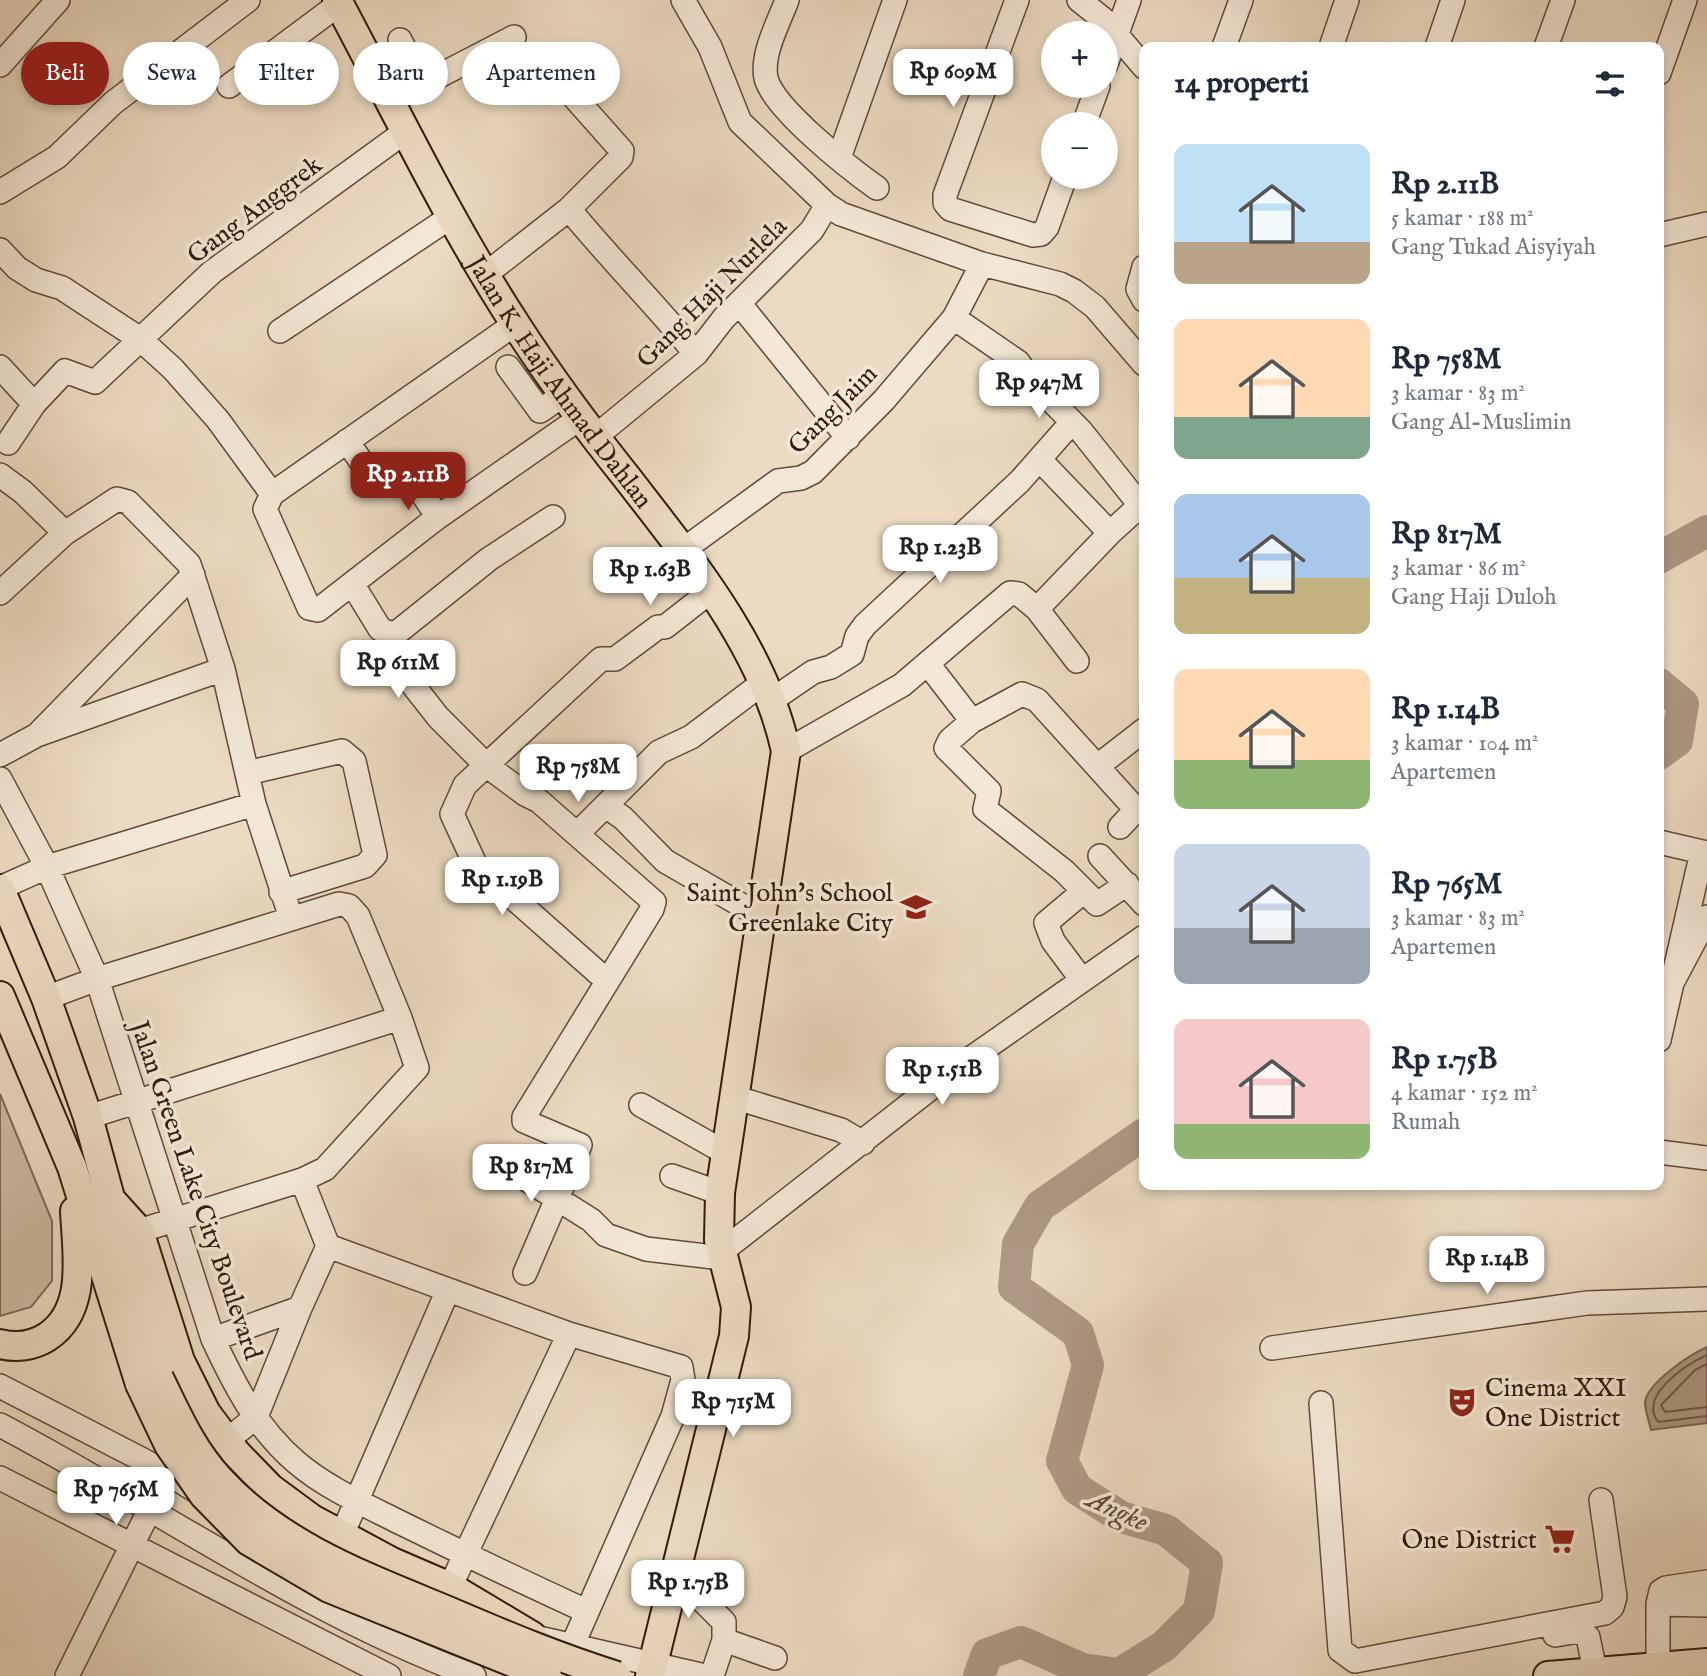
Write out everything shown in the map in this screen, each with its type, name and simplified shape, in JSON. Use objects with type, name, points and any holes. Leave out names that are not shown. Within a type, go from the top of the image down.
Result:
[{"type":"main road","name":"Jalan K. Haji Ahmad Dahlan","points":[[338,2],[360,42]]},
{"type":"main road","name":"Jalan K. Haji Ahmad Dahlan","points":[[393,105],[452,216],[515,324],[587,428],[683,550],[711,591],[768,691],[786,751],[737,1098],[720,1193],[718,1224],[723,1261],[736,1307],[734,1336],[652,1670]]},
{"type":"main road","points":[[0,889],[46,998],[88,1117],[112,1201],[150,1381],[218,1478],[265,1522],[341,1567],[568,1661],[617,1676]]},
{"type":"main road","points":[[0,996],[72,1167],[150,1381],[170,1445],[204,1495],[249,1541],[329,1588],[547,1676]]},
{"type":"main road","points":[[0,1344],[35,1345],[58,1329],[72,1309],[78,1271],[72,1167]]},
{"type":"main road","points":[[112,1201],[139,1231],[180,1361],[206,1413],[225,1442],[270,1488],[341,1536],[450,1587],[532,1636]]},
{"type":"main road","points":[[1548,1676],[1707,1663]]},
{"type":"street","points":[[0,65],[58,0]]},
{"type":"street","points":[[0,192],[57,157],[113,103],[248,0]]},
{"type":"street","points":[[683,0],[710,47],[740,122],[827,205],[841,214],[982,264],[1074,291],[1095,307],[1139,357]]},
{"type":"street","points":[[787,0],[766,60],[766,77],[774,96],[839,159],[877,188]]},
{"type":"street","points":[[839,159],[895,0]]},
{"type":"street","points":[[1017,0],[944,195],[945,203],[950,209],[1033,235],[1041,234],[1047,227],[1061,189]]},
{"type":"street","points":[[1079,0],[1101,21]]},
{"type":"street","points":[[1118,30],[1129,0]]},
{"type":"street","points":[[1226,42],[1241,0]]},
{"type":"street","points":[[1333,42],[1347,0]]},
{"type":"street","points":[[1439,42],[1453,0]]},
{"type":"street","points":[[1548,42],[1563,0]]},
{"type":"street","points":[[1664,59],[1685,0]]},
{"type":"street","points":[[229,86],[338,2]]},
{"type":"street","points":[[448,66],[514,37]]},
{"type":"street","points":[[1118,37],[1139,61]]},
{"type":"street","points":[[486,275],[569,209],[618,162],[622,150],[582,105]]},
{"type":"street","name":"Gang Anggrek","points":[[34,404],[65,371],[95,382],[212,272],[406,131]]},
{"type":"street","name":"Gang Haji Nurlela","points":[[272,494],[265,509],[309,608],[318,610],[439,517],[587,428],[696,354],[739,303],[812,230],[827,205]]},
{"type":"street","points":[[569,209],[611,261],[644,291],[696,354]]},
{"type":"street","points":[[280,331],[452,216]]},
{"type":"street","points":[[1664,234],[1707,224]]},
{"type":"street","points":[[0,250],[17,268],[36,280],[62,288],[140,339],[173,369],[218,420],[272,494],[515,324]]},
{"type":"street","name":"Gang Jaim","points":[[683,550],[778,481],[793,481],[813,472],[848,438],[954,318],[982,264]]},
{"type":"street","points":[[739,303],[848,438]]},
{"type":"street","points":[[954,318],[1018,362],[1139,500]]},
{"type":"street","points":[[508,367],[544,417],[563,395]]},
{"type":"street","points":[[0,368],[34,404],[8,443]]},
{"type":"street","points":[[578,833],[607,807],[659,752],[672,749],[768,691],[831,667],[852,654],[857,636],[883,606],[1040,460],[1072,422]]},
{"type":"street","points":[[347,441],[365,467]]},
{"type":"street","points":[[1040,460],[1110,533]]},
{"type":"street","points":[[407,471],[439,517]]},
{"type":"street","points":[[0,475],[23,492],[65,533]]},
{"type":"street","points":[[0,593],[65,533],[117,499],[128,502],[189,564],[223,669],[254,804],[291,918]]},
{"type":"street","points":[[1037,609],[1139,507]]},
{"type":"street","points":[[353,585],[380,629],[388,634],[403,630],[489,559],[553,517]]},
{"type":"street","points":[[37,735],[193,575]]},
{"type":"street","points":[[606,980],[475,864],[452,814],[465,785],[601,659],[615,659],[658,627],[665,627],[711,591]]},
{"type":"street","points":[[786,751],[902,685],[1010,593],[1019,594],[1037,609],[1077,661]]},
{"type":"street","points":[[388,634],[391,657],[438,717],[486,765],[539,801],[653,902],[652,909],[524,1117],[524,1121],[580,1145],[525,1273]]},
{"type":"street","points":[[928,663],[972,721]]},
{"type":"street","points":[[0,755],[37,735],[223,669]]},
{"type":"street","points":[[1121,827],[1134,808],[1099,765],[1030,695],[1022,694],[972,721],[950,740],[946,748],[989,791],[985,810],[1064,871],[1097,904],[1127,884]]},
{"type":"street","points":[[1099,765],[1139,734]]},
{"type":"street","points":[[247,773],[342,751],[354,761],[375,855],[365,866],[281,891]]},
{"type":"street","name":"Jalan Green Lake City Boulevard","points":[[0,779],[47,867],[97,979],[172,1219],[213,1339],[239,1394],[297,1463],[356,1501],[586,1611]]},
{"type":"street","points":[[0,889],[47,867],[254,804]]},
{"type":"street","points":[[607,807],[623,818],[665,862],[762,917]]},
{"type":"street","points":[[1664,843],[1704,852],[1664,1018]]},
{"type":"street","points":[[1100,856],[1139,898]]},
{"type":"street","points":[[1082,981],[1053,941],[1046,923],[1084,891]]},
{"type":"street","points":[[46,998],[97,979],[339,904],[349,906],[358,916],[400,1018],[417,1068],[325,1169],[302,1180],[139,1231]]},
{"type":"street","points":[[1672,983],[1707,917]]},
{"type":"street","points":[[502,1164],[591,1220],[606,1235],[646,1249],[723,1261],[950,1073],[1139,941]]},
{"type":"street","points":[[88,1117],[400,1018]]},
{"type":"street","points":[[737,1098],[841,1130],[863,1143]]},
{"type":"street","points":[[641,1105],[726,1153]]},
{"type":"street","points":[[1664,1153],[1707,1158]]},
{"type":"street","points":[[672,1176],[720,1193]]},
{"type":"street","points":[[225,1442],[257,1417],[328,1246],[302,1180]]},
{"type":"street","points":[[328,1246],[569,1334],[681,1367],[683,1380],[673,1416],[573,1644]]},
{"type":"street","points":[[341,1536],[448,1290]]},
{"type":"street","points":[[1272,1348],[1587,1303],[1707,1299]]},
{"type":"street","points":[[213,1339],[300,1308]]},
{"type":"street","points":[[450,1587],[569,1334]]},
{"type":"street","points":[[0,1386],[164,1471],[318,1567],[435,1620],[573,1644],[652,1670],[700,1675],[724,1640],[724,1622],[699,1597]]},
{"type":"street","points":[[1321,1403],[1340,1650],[1355,1661],[1605,1613],[1612,1607],[1615,1597],[1601,1500]]},
{"type":"street","points":[[0,1425],[99,1477],[321,1608],[371,1634],[474,1676]]},
{"type":"street","points":[[0,1478],[389,1676]]},
{"type":"street","points":[[67,1676],[150,1508]]},
{"type":"street","points":[[1658,1665],[1658,1604],[1661,1591],[1707,1582]]},
{"type":"street","points":[[1658,1604],[1707,1605]]},
{"type":"street","points":[[1517,1630],[1540,1636],[1579,1632],[1588,1637],[1595,1671]]},
{"type":"street","points":[[724,1640],[775,1658]]},
{"type":"shaded area","points":[[0,1094],[52,1221],[52,1281],[31,1307],[0,1316]]},
{"type":"water","points":[[1707,1347],[1707,1423],[1651,1430],[1645,1405],[1648,1394],[1671,1370]]},
{"type":"waterway","name":"Angke","points":[[1664,555],[1707,531]]},
{"type":"waterway","name":"Angke","points":[[1664,688],[1683,704],[1677,741],[1664,750]]},
{"type":"waterway","name":"Angke","points":[[979,1676],[987,1654],[1021,1642],[1082,1669],[1119,1674],[1164,1646],[1199,1611],[1207,1563],[1166,1530],[1121,1517],[1077,1489],[1062,1461],[1088,1365],[1078,1333],[1014,1287],[1018,1244],[1040,1206],[1139,1137]]},
{"type":"place","name":"Saint John's School Greenlake City","points":[[916,907]]},
{"type":"place","name":"Cinema XXI One District","points":[[1462,1402]]},
{"type":"place","name":"One District","points":[[1560,1539]]}]
